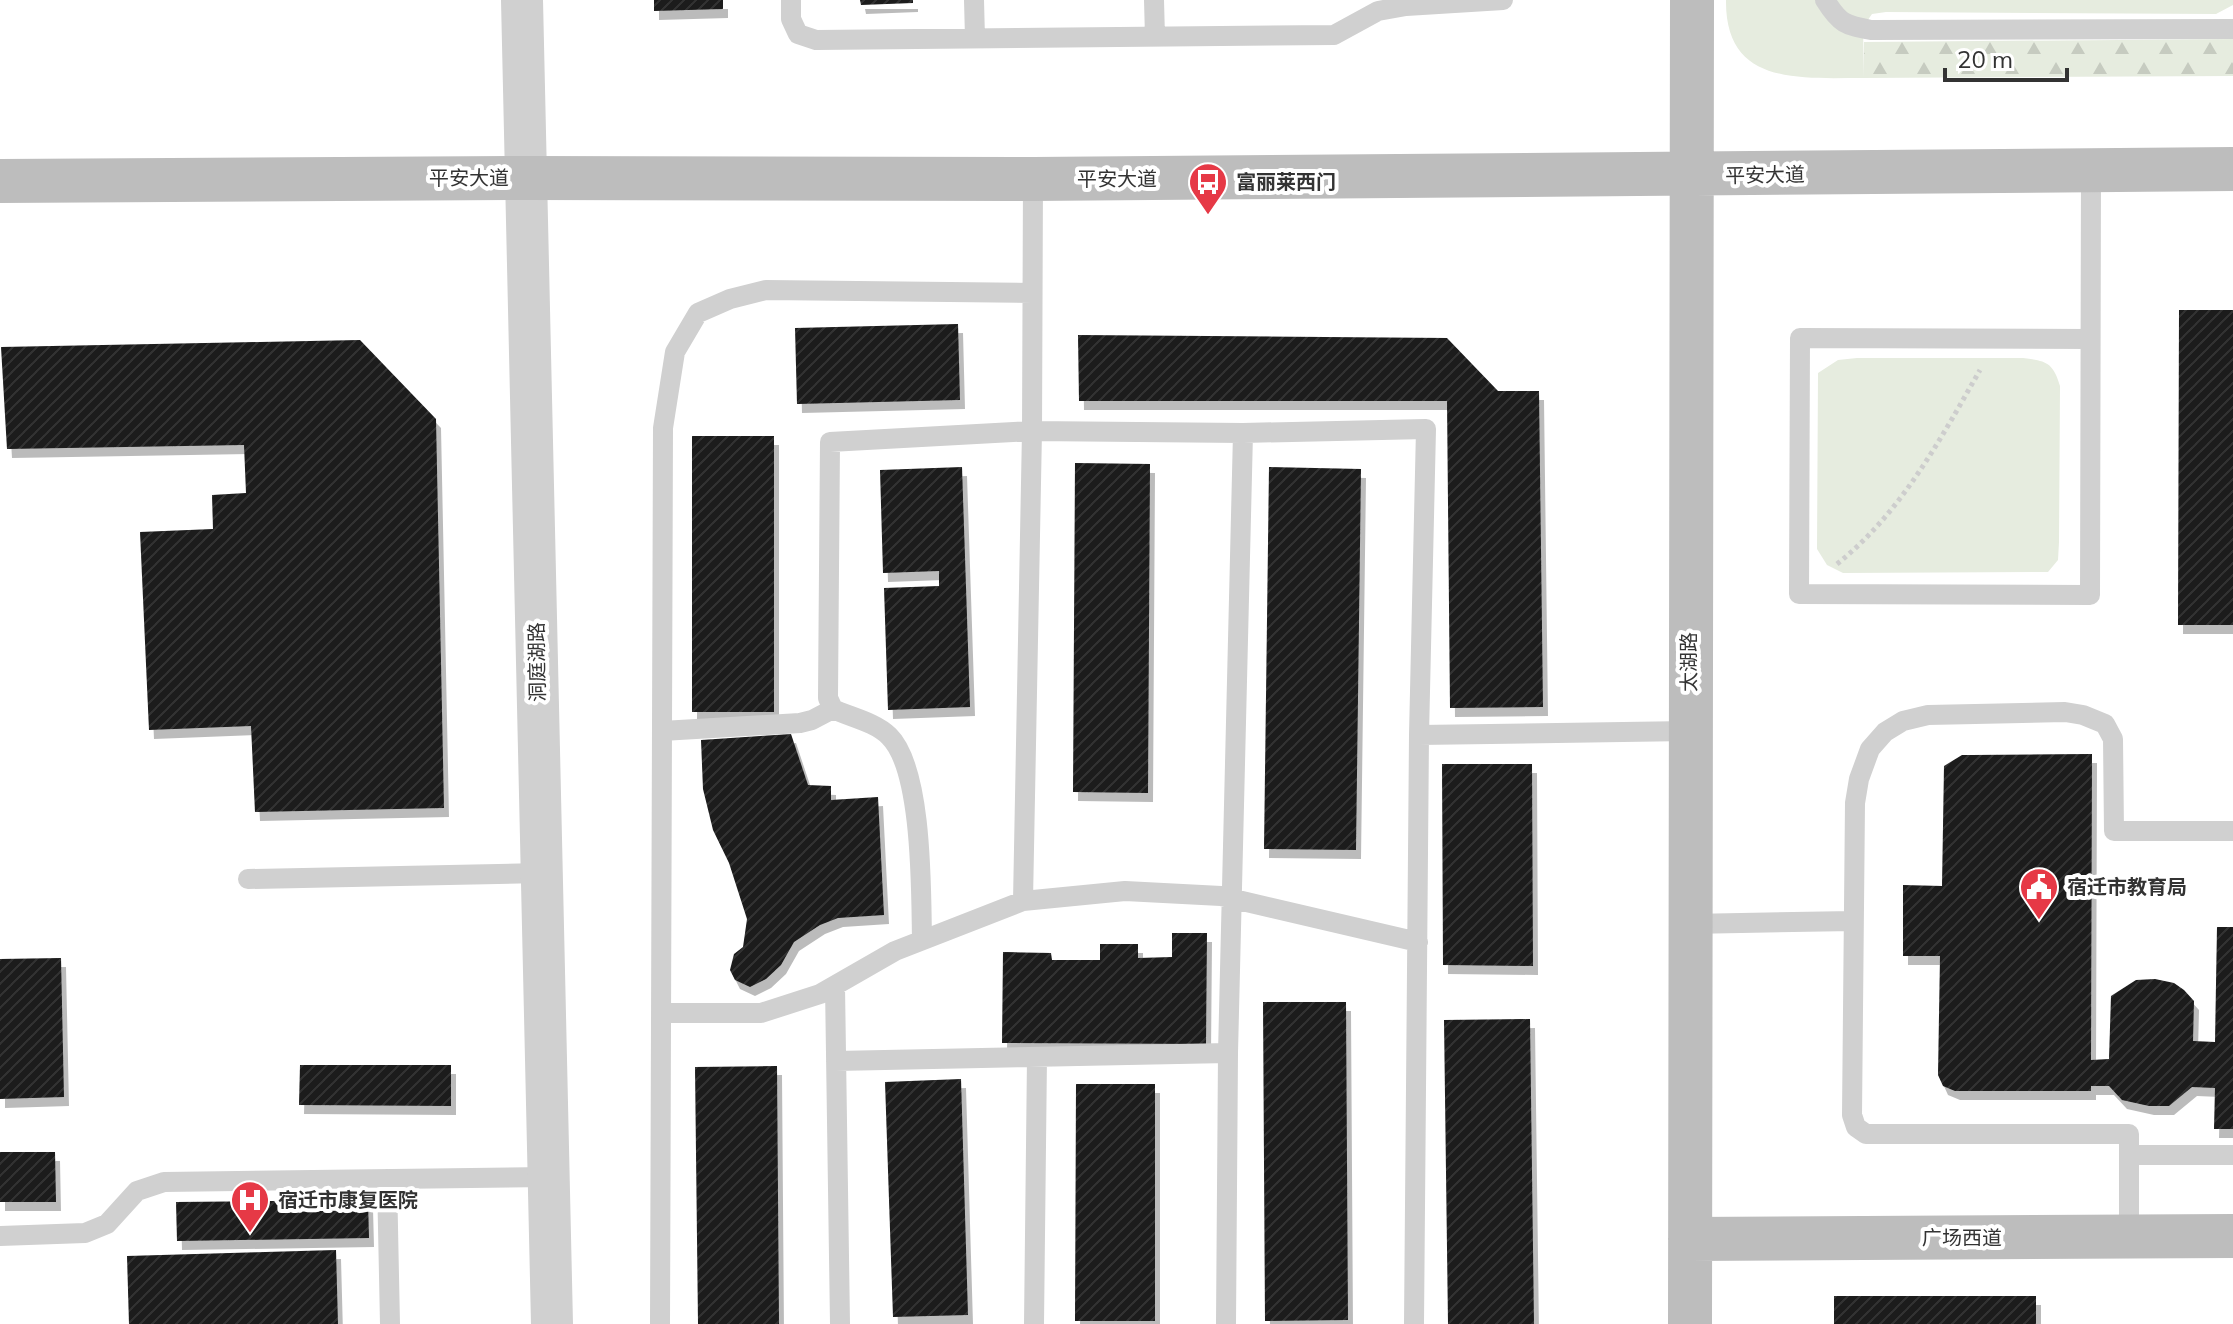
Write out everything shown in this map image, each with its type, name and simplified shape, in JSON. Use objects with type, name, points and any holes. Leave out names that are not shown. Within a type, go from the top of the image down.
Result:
[{"type":"street","name":"洞庭湖路","points":[[522,0],[552,1324]]},
{"type":"street","name":"太湖路","points":[[1690,1324],[1692,0]]},
{"type":"street","name":"平安大道","points":[[0,181],[1033,179],[2233,169]]},
{"type":"street","name":"广场西道","points":[[1690,1239],[2233,1236]]},
{"type":"lane","points":[[791,0],[791,19],[798,34],[816,40],[1334,35],[1363,10],[1503,0]]},
{"type":"lane","points":[[974,0],[975,38]]},
{"type":"lane","points":[[1154,0],[1155,37]]},
{"type":"lane","points":[[1825,0],[1845,25],[1871,30],[2233,29]]},
{"type":"lane","points":[[2089,339],[1800,338],[1799,594],[2090,595],[2091,171]]},
{"type":"lane","points":[[1023,901],[1032,431],[1033,179]]},
{"type":"lane","points":[[660,1324],[663,428],[675,352],[698,313],[730,299],[766,290],[1032,293]]},
{"type":"lane","points":[[922,940],[912,788],[901,757],[889,736],[833,709],[828,698],[830,442],[1032,431],[1243,433],[1426,429],[1419,735],[1414,1324]]},
{"type":"lane","points":[[1226,1324],[1228,1053],[1243,433]]},
{"type":"lane","points":[[662,731],[800,723],[833,709]]},
{"type":"lane","points":[[2129,1237],[2129,1134],[1866,1134],[1856,1127],[1852,1115],[1853,921],[1855,803],[1859,779],[1870,749],[1885,732],[1903,721],[1928,715],[2065,712],[2105,724],[2113,739],[2114,831],[2233,831]]},
{"type":"lane","points":[[1419,735],[1689,731]]},
{"type":"lane","points":[[248,879],[541,873]]},
{"type":"lane","points":[[661,1013],[761,1013],[820,994],[895,951],[1023,901],[1125,891],[1221,896],[1418,942]]},
{"type":"lane","points":[[1689,924],[1853,921]]},
{"type":"lane","points":[[835,986],[840,1324]]},
{"type":"lane","points":[[836,1061],[1228,1053]]},
{"type":"lane","points":[[1034,1324],[1037,1057]]},
{"type":"lane","points":[[2129,1155],[2233,1155]]},
{"type":"lane","points":[[0,1236],[85,1233],[107,1224],[137,1191],[164,1182],[548,1177]]},
{"type":"lane","points":[[387,1179],[390,1324]]},
{"type":"path","points":[[1799,594],[1852,552],[1897,506],[1941,438],[1998,338]]},
{"type":"green space","points":[[1726,0],[2233,0],[2233,5],[2216,14],[1872,14],[1863,27],[1864,78],[1815,78],[1771,71],[1752,62],[1738,48],[1729,28]]},
{"type":"green space","points":[[2233,39],[2233,76],[1864,78],[1864,42]]},
{"type":"green space","points":[[2023,358],[2051,367],[2060,386],[2059,542],[2058,560],[2048,572],[1843,573],[1827,565],[1817,549],[1818,373],[1838,360]]},
{"type":"building","points":[[654,0],[723,0],[723,9],[654,11]]},
{"type":"building","points":[[860,0],[913,0],[913,3],[861,5]]},
{"type":"building","points":[[2179,310],[2233,310],[2233,625],[2178,625]]},
{"type":"building","points":[[958,324],[960,400],[797,404],[795,328]]},
{"type":"building","points":[[1078,335],[1447,338],[1498,391],[1539,391],[1543,707],[1450,708],[1447,401],[1079,401]]},
{"type":"building","points":[[360,340],[436,419],[444,808],[255,812],[251,726],[149,730],[140,532],[213,529],[212,495],[246,493],[244,445],[7,449],[1,347]]},
{"type":"building","points":[[692,436],[774,436],[774,712],[692,712]]},
{"type":"building","points":[[1075,463],[1150,464],[1148,793],[1073,792]]},
{"type":"building","points":[[962,467],[970,707],[888,710],[884,588],[939,586],[939,571],[883,573],[880,470]]},
{"type":"building","points":[[1269,467],[1361,469],[1356,850],[1264,849]]},
{"type":"building","points":[[791,734],[808,785],[831,786],[831,800],[878,797],[884,915],[838,918],[820,925],[794,942],[781,965],[766,979],[750,987],[735,980],[730,970],[734,954],[743,947],[747,919],[729,863],[713,830],[703,789],[701,740]]},
{"type":"building","points":[[2092,754],[2091,1060],[2109,1059],[2111,996],[2136,980],[2155,979],[2174,983],[2184,990],[2194,1001],[2193,1041],[2215,1042],[2217,927],[2233,927],[2233,1129],[2214,1129],[2215,1088],[2192,1087],[2169,1106],[2149,1106],[2122,1100],[2109,1086],[2091,1086],[2091,1091],[1955,1091],[1943,1086],[1938,1075],[1940,956],[1903,956],[1903,885],[1942,886],[1944,766],[1962,755]]},
{"type":"building","points":[[1442,764],[1532,764],[1533,966],[1443,965]]},
{"type":"building","points":[[1172,933],[1207,933],[1206,1044],[1002,1043],[1003,952],[1051,953],[1052,960],[1100,960],[1100,944],[1138,944],[1138,958],[1172,957]]},
{"type":"building","points":[[61,958],[64,1097],[0,1099],[0,959]]},
{"type":"building","points":[[1263,1002],[1346,1002],[1348,1320],[1265,1321]]},
{"type":"building","points":[[1530,1019],[1534,1324],[1448,1324],[1444,1020]]},
{"type":"building","points":[[300,1065],[451,1065],[451,1106],[299,1105]]},
{"type":"building","points":[[777,1066],[779,1324],[698,1324],[695,1067]]},
{"type":"building","points":[[961,1079],[968,1315],[893,1317],[885,1082]]},
{"type":"building","points":[[1076,1084],[1155,1084],[1155,1321],[1075,1321]]},
{"type":"building","points":[[0,1152],[55,1152],[56,1202],[0,1202]]},
{"type":"building","points":[[368,1200],[369,1238],[177,1241],[176,1202]]},
{"type":"building","points":[[336,1250],[338,1324],[129,1324],[127,1256]]},
{"type":"building","points":[[1834,1296],[2036,1296],[2036,1324],[1834,1324]]},
{"type":"place","name":"富丽莱西门","points":[[1208,216]]},
{"type":"place","name":"宿迁市教育局","points":[[2039,921]]},
{"type":"place","name":"宿迁市康复医院","points":[[250,1234]]}]
